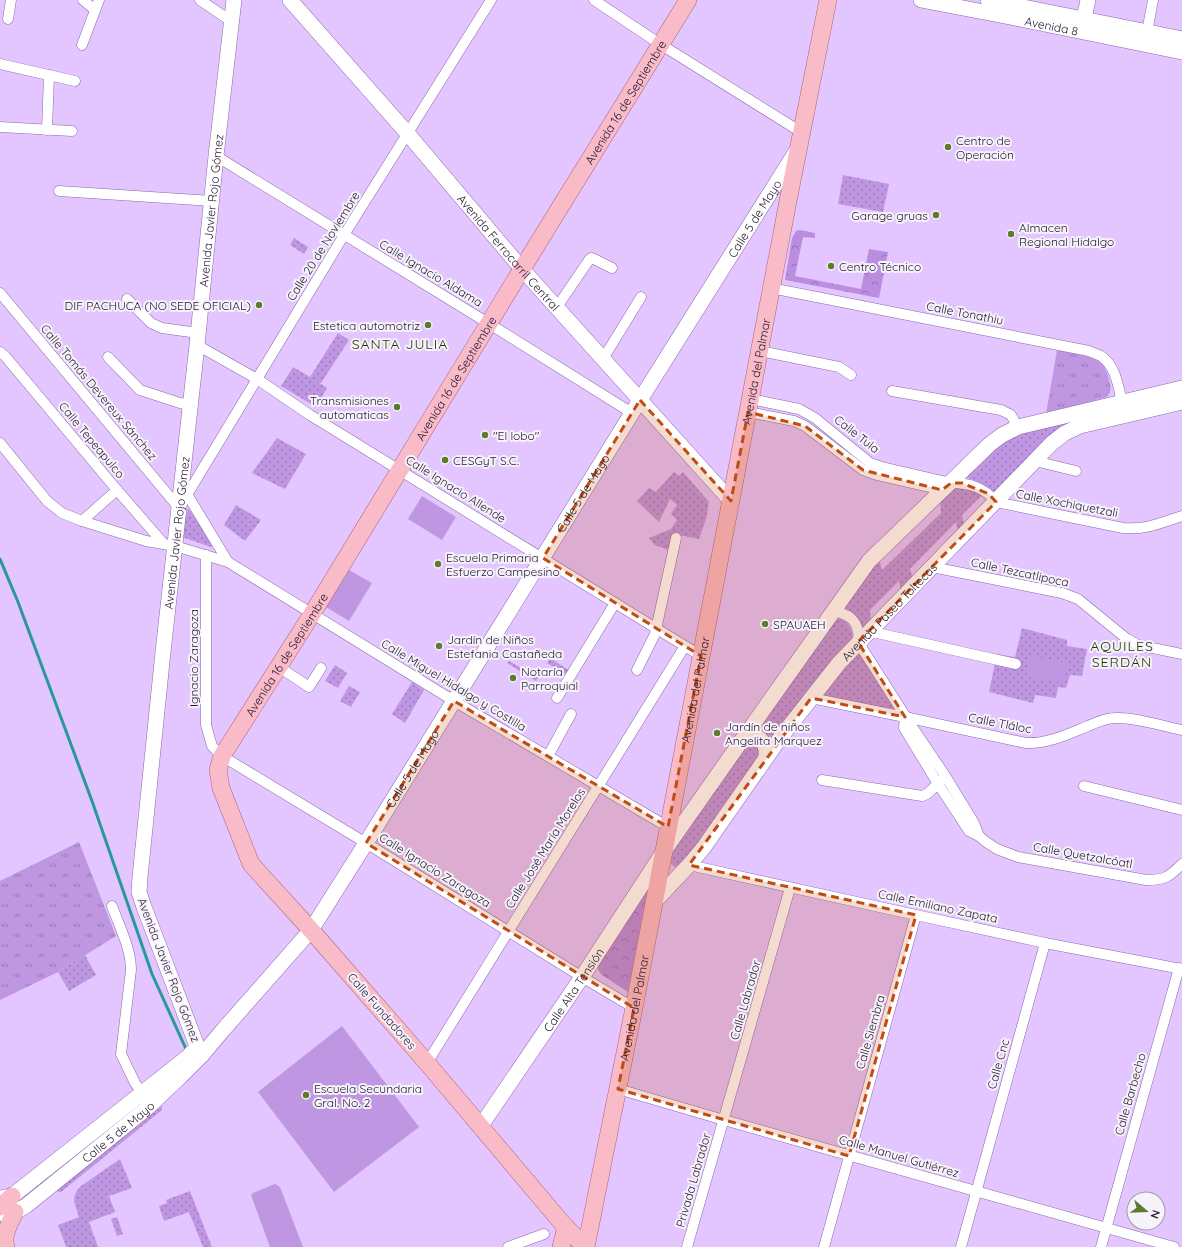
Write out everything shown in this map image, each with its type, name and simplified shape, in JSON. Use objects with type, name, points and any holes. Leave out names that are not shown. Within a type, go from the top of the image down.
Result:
[{"type":"main road","name":"Avenida 16 de Septiembre","points":[[222,756],[312,614],[488,323],[688,0]]},
{"type":"main road","name":"Avenida del Palmar","points":[[585,1247],[655,901],[828,0]]},
{"type":"main road","name":"Calle Fundadores","points":[[222,756],[218,770],[221,788],[251,864],[311,930],[427,1063],[480,1127],[585,1247]]},
{"type":"main road","points":[[6,1197],[5,1211],[8,1228],[5,1236],[6,1247]]},
{"type":"main road","points":[[561,1247],[566,1227]]},
{"type":"street","points":[[8,19],[11,0]]},
{"type":"street","points":[[83,0],[95,10]]},
{"type":"street","points":[[82,45],[99,0]]},
{"type":"street","points":[[200,0],[232,21]]},
{"type":"street","name":"Avenida Javier Rojo Gómez","points":[[200,1051],[140,892],[140,877],[169,545],[179,508],[234,0]]},
{"type":"street","name":"Avenida Ferrocarril Central","points":[[290,0],[408,134],[522,269],[731,501]]},
{"type":"street","name":"Calle 20 de Noviembre","points":[[179,508],[344,235],[491,0]]},
{"type":"street","points":[[594,0],[800,140]]},
{"type":"street","name":"Avenida 8","points":[[921,0],[1017,8]]},
{"type":"street","name":"Avenida 8","points":[[988,0],[1182,52]]},
{"type":"street","points":[[1083,26],[1088,0]]},
{"type":"street","points":[[1147,32],[1154,0]]},
{"type":"street","name":"Avenida 8","points":[[1083,26],[1147,32],[1182,39]]},
{"type":"street","points":[[0,64],[75,81]]},
{"type":"street","points":[[47,130],[49,75]]},
{"type":"street","points":[[0,127],[72,131]]},
{"type":"street","name":"Calle 5 de Mayo","points":[[5,1211],[27,1205],[146,1108],[180,1077],[200,1051],[222,1030],[311,930],[800,140]]},
{"type":"street","name":"Calle Ignacio Aldama","points":[[216,156],[632,413]]},
{"type":"street","points":[[59,191],[212,200]]},
{"type":"street","points":[[557,307],[591,258],[612,268]]},
{"type":"street","name":"Calle Tonathiu","points":[[772,288],[1089,351],[1107,361],[1113,370],[1122,402]]},
{"type":"street","name":"Calle Tomás Devereux Sánchez","points":[[0,293],[179,508]]},
{"type":"street","points":[[603,359],[641,297]]},
{"type":"street","points":[[127,299],[150,322],[162,328],[198,339]]},
{"type":"street","name":"Calle Ignacio Allende","points":[[198,339],[310,415],[701,656]]},
{"type":"street","points":[[760,351],[839,367],[851,375]]},
{"type":"street","name":"Calle Tepeapulco","points":[[0,352],[5,356],[117,490],[169,545]]},
{"type":"street","points":[[108,357],[140,390],[190,405]]},
{"type":"street","points":[[664,851],[869,561],[990,444],[1002,435],[1018,427],[1182,388]]},
{"type":"street","points":[[892,391],[1001,410],[1010,416],[1018,427]]},
{"type":"street","name":"Avenida Paseo Toltecas","points":[[655,901],[704,847],[780,738],[838,663],[1052,443],[1065,433],[1080,426],[1182,402]]},
{"type":"street","name":"Calle Tula","points":[[749,406],[799,409],[815,418],[870,463],[947,487]]},
{"type":"street","name":"Calle Miguel Hidalgo y Costilla","points":[[0,443],[47,501],[62,513],[82,521],[146,541],[169,545],[228,562],[454,701],[668,827]]},
{"type":"street","points":[[1035,461],[1076,472]]},
{"type":"street","name":"Calle Xochiquetzali","points":[[947,487],[962,483],[977,487],[989,494],[996,502],[1123,528],[1134,529],[1149,527],[1182,516]]},
{"type":"street","points":[[82,521],[117,490]]},
{"type":"street","name":"Calle Miguel Hidalgo y Costilla","points":[[188,494],[228,562]]},
{"type":"street","points":[[637,670],[657,628],[676,538]]},
{"type":"street","name":"Ignacio Zaragoza","points":[[206,555],[206,725],[212,746],[222,756]]},
{"type":"street","name":"Calle Tezcatlipoca","points":[[932,567],[1062,593],[1078,599],[1127,639],[1138,645],[1182,654]]},
{"type":"street","points":[[558,698],[615,603]]},
{"type":"street","name":"Calle Quetzalcóatl","points":[[834,611],[844,613],[851,617],[857,625],[859,634],[863,636],[905,717],[904,728],[942,780],[969,831],[979,836],[997,849],[1018,857],[1146,880],[1156,880],[1169,876],[1182,864]]},
{"type":"street","points":[[863,636],[1016,664]]},
{"type":"street","name":"Calle José María Morelos","points":[[427,1063],[686,646]]},
{"type":"street","points":[[279,667],[309,686],[321,668]]},
{"type":"street","name":"Calle Tláloc","points":[[811,698],[1026,743],[1037,743],[1053,739],[1100,721],[1115,718],[1131,719],[1182,730]]},
{"type":"street","points":[[548,756],[571,714]]},
{"type":"street","points":[[758,717],[757,723],[762,735],[774,740],[780,738]]},
{"type":"street","points":[[742,740],[746,736],[752,736],[763,741],[766,746],[766,758]]},
{"type":"street","name":"Calle Ignacio Zaragoza","points":[[222,756],[634,1008]]},
{"type":"street","points":[[822,780],[922,796],[927,794],[942,780]]},
{"type":"street","points":[[1084,786],[1182,810]]},
{"type":"street","name":"Calle Alta Tensión","points":[[480,1127],[582,977],[664,851]]},
{"type":"street","name":"Calle Emiliano Zapata","points":[[689,865],[1046,943],[1180,968]]},
{"type":"street","name":"Calle Labrador","points":[[724,1120],[790,888]]},
{"type":"street","points":[[112,906],[131,962],[121,1054],[135,1083],[142,1093],[146,1108]]},
{"type":"street","name":"Calle Siembra","points":[[824,1247],[916,915]]},
{"type":"street","name":"Calle Cnc","points":[[961,1247],[1046,943]]},
{"type":"street","name":"Calle Barbecho","points":[[1101,1247],[1180,968]]},
{"type":"street","name":"Calle 5 de Mayo","points":[[6,1197],[189,1056],[200,1051]]},
{"type":"street","name":"Calle Manuel Gutiérrez","points":[[618,1089],[849,1156],[1174,1247]]},
{"type":"street","name":"Privada Labrador","points":[[687,1247],[724,1120]]},
{"type":"street","points":[[508,1247],[544,1234]]},
{"type":"highlighted area","points":[[640,400],[731,501],[748,412],[805,426],[863,470],[942,490],[951,483],[962,483],[989,494],[996,502],[858,642],[905,717],[811,698],[689,865],[916,915],[849,1156],[618,1089],[634,1008],[366,843],[454,701],[668,827],[701,656],[543,558]]},
{"type":"green space","points":[[843,175],[889,184],[883,212],[838,204]]},
{"type":"green space","points":[[800,230],[815,233],[815,238],[803,237],[795,276],[861,289],[869,249],[888,252],[879,298],[785,280],[792,238],[796,231]]},
{"type":"green space","points":[[294,238],[308,247],[304,254],[290,245]]},
{"type":"green space","points":[[338,333],[349,340],[321,383],[315,380],[327,388],[316,407],[281,386],[293,367],[310,377]]},
{"type":"green space","points":[[1057,350],[1088,357],[1103,365],[1111,387],[1110,393],[1107,397],[1046,414]]},
{"type":"green space","points":[[1070,420],[1071,423],[996,493],[981,483],[964,477],[1010,436]]},
{"type":"green space","points":[[277,438],[306,454],[285,489],[252,473]]},
{"type":"green space","points":[[674,472],[679,476],[683,472],[709,502],[706,519],[699,539],[673,534],[668,550],[655,545],[649,538],[671,529],[677,520],[671,514],[677,505],[670,499],[659,522],[637,501],[649,488],[656,492]]},
{"type":"green space","points":[[956,488],[971,489],[982,495],[962,515],[964,526],[958,532],[956,522],[910,569],[913,579],[901,592],[899,581],[870,610],[871,622],[861,632],[860,623],[857,617],[852,612],[844,609],[879,558],[882,570],[941,513],[940,500],[948,492]]},
{"type":"green space","points":[[422,496],[456,517],[442,540],[408,519]]},
{"type":"green space","points":[[236,505],[261,520],[245,541],[224,525]]},
{"type":"green space","points":[[188,508],[212,541],[213,545],[211,547],[182,537]]},
{"type":"green space","points":[[349,570],[372,583],[349,621],[326,607]]},
{"type":"green space","points":[[840,618],[850,627],[852,641],[773,736],[765,734],[762,730],[761,722],[831,624]]},
{"type":"green space","points":[[1022,628],[1067,640],[1067,646],[1087,649],[1082,676],[1070,675],[1066,688],[1058,687],[1056,698],[1035,695],[1033,703],[989,692],[997,654],[1015,657]]},
{"type":"green space","points":[[858,652],[899,711],[820,697]]},
{"type":"green space","points":[[1030,656],[1068,663],[1064,683],[1026,677]]},
{"type":"green space","points":[[550,658],[570,671],[568,675],[547,663]]},
{"type":"green space","points":[[509,661],[521,668],[533,671],[539,676],[536,681],[507,663]]},
{"type":"green space","points":[[335,665],[347,673],[338,688],[325,681]]},
{"type":"green space","points":[[412,682],[424,690],[405,723],[392,714]]},
{"type":"green space","points":[[349,686],[360,692],[351,707],[340,701]]},
{"type":"green space","points":[[752,741],[764,754],[679,868],[671,864],[669,851],[744,745]]},
{"type":"green space","points":[[79,842],[116,936],[58,972],[0,1000],[0,881]]},
{"type":"green space","points":[[648,888],[628,992],[602,975],[598,970],[598,963]]},
{"type":"green space","points":[[85,955],[96,975],[69,991],[58,972]]},
{"type":"green space","points":[[342,1026],[419,1127],[334,1192],[258,1092]]},
{"type":"green space","points":[[162,1106],[162,1110],[61,1192],[56,1191]]},
{"type":"green space","points":[[120,1159],[132,1188],[109,1196],[115,1212],[89,1222],[98,1247],[66,1247],[58,1225],[79,1217],[74,1200],[75,1194],[81,1186]]},
{"type":"green space","points":[[275,1184],[280,1187],[303,1247],[270,1247],[251,1195]]},
{"type":"green space","points":[[190,1191],[212,1247],[203,1247],[189,1212],[164,1221],[159,1206],[167,1203],[166,1200]]},
{"type":"green space","points":[[117,1217],[123,1234],[117,1236],[111,1219]]},
{"type":"waterway","points":[[0,559],[18,602],[92,801],[152,974],[186,1049]]},
{"type":"place","name":"Centro de Operación","points":[[948,147]]},
{"type":"place","name":"Garage gruas","points":[[936,215]]},
{"type":"place","name":"Almacen Regional Hidalgo","points":[[1011,234]]},
{"type":"place","name":"Centro Técnico","points":[[831,266]]},
{"type":"place","name":"DIF PACHUCA (NO SEDE OFICIAL)","points":[[259,305]]},
{"type":"place","name":"Estetica automotriz","points":[[428,325]]},
{"type":"place","name":"Transmisiones automaticas","points":[[397,407]]},
{"type":"place","name":"\"El lobo\"","points":[[485,435]]},
{"type":"place","name":"CESGyT S.C.","points":[[445,460]]},
{"type":"place","name":"Escuela Primaria Esfuerzo Campesino","points":[[438,564]]},
{"type":"place","name":"SPAUAEH","points":[[765,624]]},
{"type":"place","name":"Jardín de Niños Estefania Castañeda","points":[[439,646]]},
{"type":"place","name":"Notaría Parroquial","points":[[513,678]]},
{"type":"place","name":"Jardín de niños Angelita Marquez","points":[[717,733]]},
{"type":"place","name":"Escuela Secundaria Gral. No. 2","points":[[306,1095]]},
{"type":"district","name":"SANTA JULIA","points":[[400,344]]},
{"type":"district","name":"AQUILES SERDÁN","points":[[1122,654]]}]
